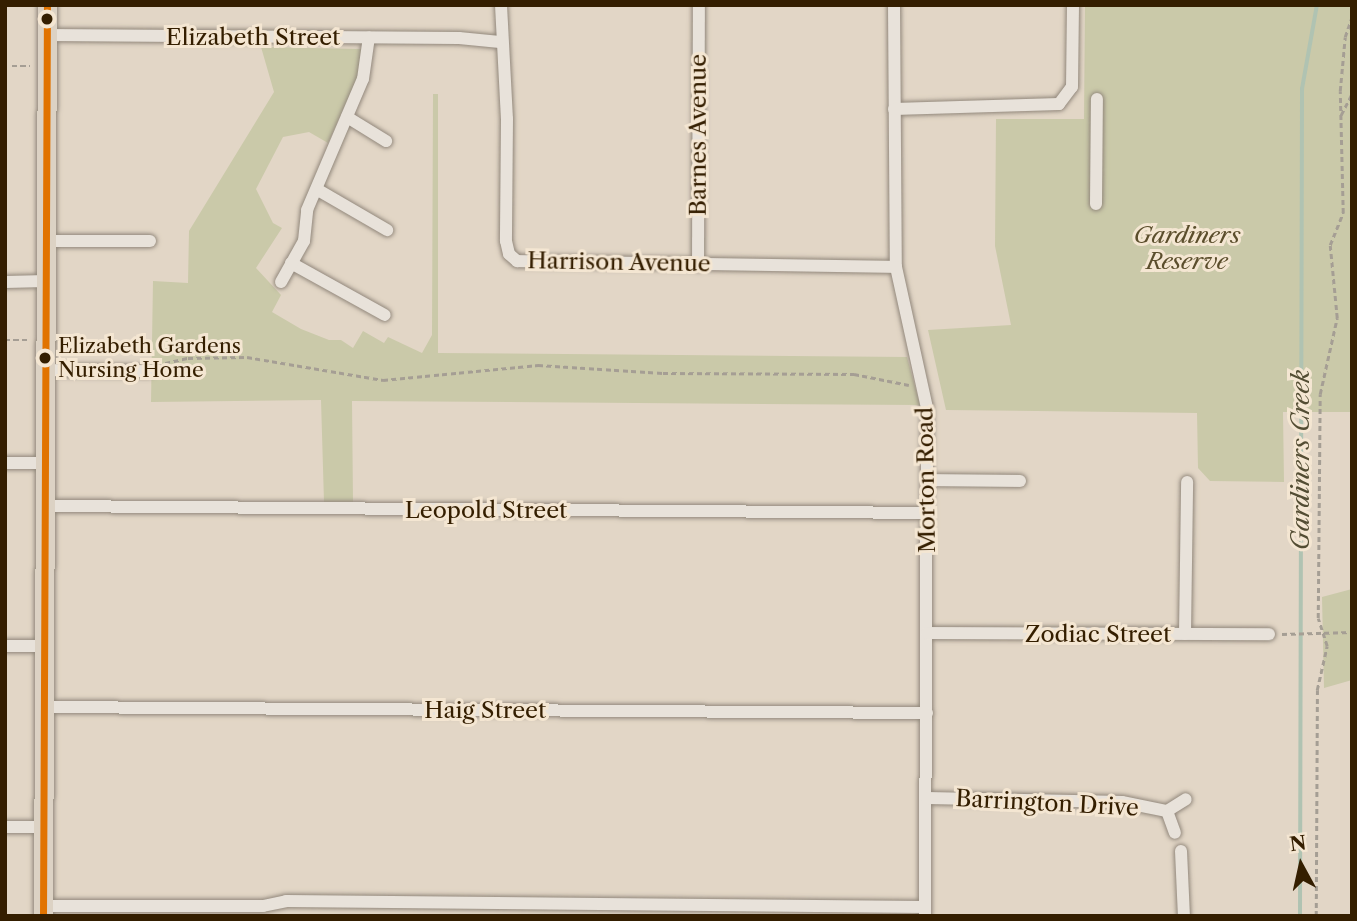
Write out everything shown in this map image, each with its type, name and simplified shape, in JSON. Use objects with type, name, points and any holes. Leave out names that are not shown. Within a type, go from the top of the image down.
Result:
[{"type":"highway","points":[[43,911],[47,5]]},
{"type":"street","name":"Harrison Avenue","points":[[501,5],[509,254],[528,264],[896,267]]},
{"type":"street","name":"Barnes Avenue","points":[[698,265],[699,5]]},
{"type":"street","name":"Morton Road","points":[[894,5],[896,267],[923,386],[927,480],[925,911]]},
{"type":"street","points":[[894,105],[1046,107],[1064,100],[1072,82],[1073,5]]},
{"type":"street","name":"Elizabeth Street","points":[[47,35],[500,38]]},
{"type":"street","points":[[281,282],[304,241],[307,210],[318,190],[363,79],[369,37]]},
{"type":"street","points":[[1096,204],[1097,99]]},
{"type":"street","points":[[347,117],[386,141]]},
{"type":"street","points":[[318,190],[387,230]]},
{"type":"street","points":[[47,241],[150,241]]},
{"type":"street","points":[[291,264],[385,315]]},
{"type":"street","points":[[5,282],[46,282]]},
{"type":"street","points":[[46,370],[149,371]]},
{"type":"street","points":[[5,463],[46,463]]},
{"type":"street","points":[[927,480],[1020,481]]},
{"type":"street","points":[[1185,634],[1187,482]]},
{"type":"street","name":"Leopold Street","points":[[45,506],[927,513]]},
{"type":"street","name":"Zodiac Street","points":[[926,633],[1269,634]]},
{"type":"street","points":[[5,646],[44,646]]},
{"type":"street","name":"Haig Street","points":[[44,707],[927,713]]},
{"type":"street","name":"Barrington Drive","points":[[927,798],[1122,802],[1167,811],[1186,799]]},
{"type":"street","name":"Barrington Drive","points":[[1167,811],[1175,833]]},
{"type":"street","points":[[5,827],[43,827]]},
{"type":"street","points":[[1181,851],[1184,916]]},
{"type":"street","points":[[43,911],[263,906],[286,901],[925,911]]},
{"type":"path","points":[[1316,916],[1317,690],[1326,646],[1318,618],[1320,394],[1337,318],[1330,245],[1343,214],[1340,116],[1345,37],[1352,17]]},
{"type":"path","points":[[12,66],[30,66]]},
{"type":"path","points":[[1340,116],[1352,93]]},
{"type":"path","points":[[5,340],[29,340]]},
{"type":"path","points":[[149,371],[164,361],[247,357],[383,380],[538,365],[663,373],[854,374],[897,385],[923,386]]},
{"type":"path","points":[[1289,633],[1352,632]]},
{"type":"green space","name":"Gardiners Reserve","points":[[1085,5],[1352,5],[1352,412],[1283,412],[1284,482],[1210,481],[1198,468],[1197,413],[946,410],[928,330],[1011,325],[995,246],[996,119],[1084,119]]},
{"type":"green space","points":[[261,47],[361,49],[360,72],[328,143],[309,132],[283,137],[256,189],[273,223],[282,228],[256,268],[281,295],[272,312],[301,329],[329,340],[341,340],[353,348],[363,331],[384,343],[388,337],[422,353],[432,335],[433,94],[438,94],[438,353],[907,357],[920,405],[352,401],[353,502],[324,502],[321,400],[151,402],[153,281],[188,283],[189,231],[274,92]]},
{"type":"green space","points":[[1352,589],[1352,680],[1324,688],[1322,597]]},
{"type":"waterway","name":"Gardiners Creek","points":[[1300,916],[1302,89],[1317,5]]},
{"type":"transit line","points":[[43,916],[47,5]]},
{"type":"place","name":"Elizabeth Gardens Nursing Home","points":[[45,358]]}]
